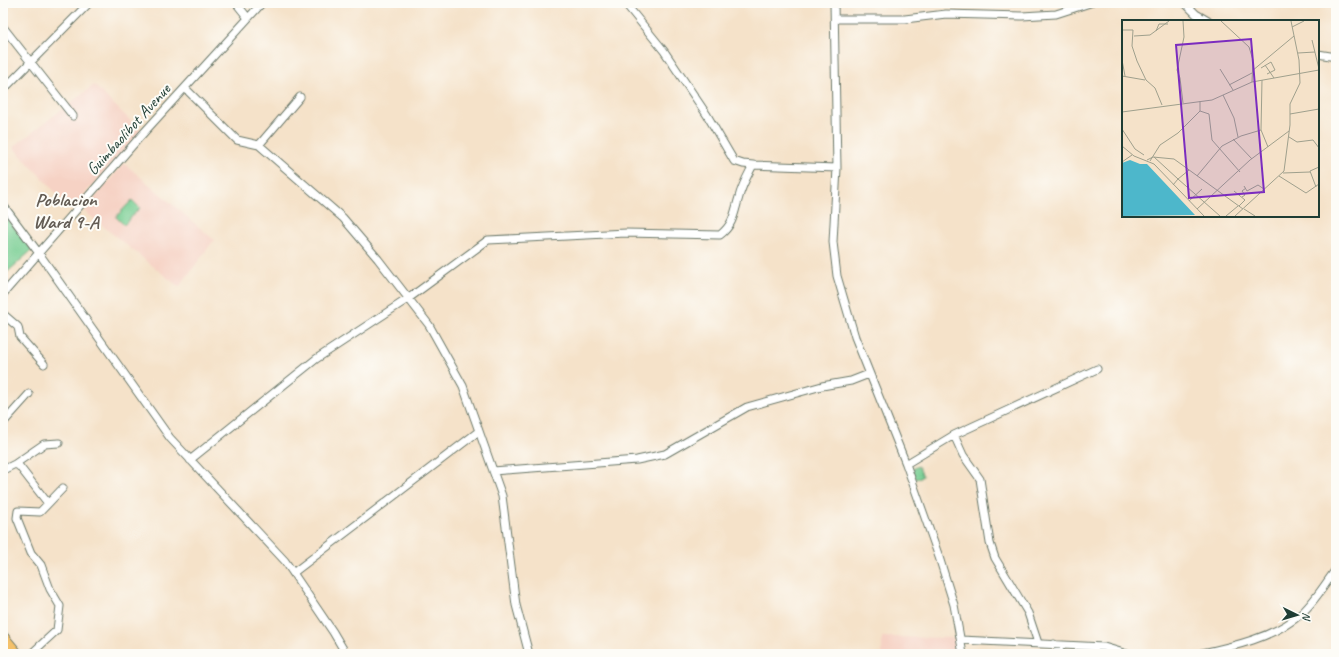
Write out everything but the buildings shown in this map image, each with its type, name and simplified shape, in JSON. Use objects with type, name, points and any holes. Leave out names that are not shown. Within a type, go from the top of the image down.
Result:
[{"type":"main road","points":[[3,636],[18,654]]},
{"type":"street","points":[[3,90],[89,3]]},
{"type":"street","points":[[236,3],[248,18]]},
{"type":"street","name":"Guimbaolibot Avenue","points":[[3,294],[38,252],[262,3]]},
{"type":"street","points":[[625,3],[664,51],[707,115],[734,160],[743,164],[837,168]]},
{"type":"street","points":[[834,3],[837,168],[833,242],[837,276],[845,306],[869,374],[906,464],[954,605],[961,640],[962,654]]},
{"type":"street","points":[[835,18],[906,19],[946,14],[1022,16],[1056,14],[1090,3]]},
{"type":"street","points":[[1185,3],[1196,14],[1206,20]]},
{"type":"street","points":[[3,27],[73,116]]},
{"type":"street","points":[[1319,54],[1336,57]]},
{"type":"street","points":[[185,88],[237,140],[259,145],[343,218],[429,324],[463,386],[502,496],[516,605],[530,654]]},
{"type":"street","points":[[259,145],[300,97]]},
{"type":"street","points":[[743,164],[748,175]]},
{"type":"street","points":[[190,460],[316,359],[408,298],[488,240],[626,233],[720,236],[729,228],[734,220],[739,195],[753,164]]},
{"type":"street","points":[[3,205],[170,438],[285,560],[346,654]]},
{"type":"street","points":[[3,314],[18,327],[20,337],[44,364]]},
{"type":"street","points":[[906,464],[954,435],[1097,370]]},
{"type":"street","points":[[493,470],[637,460],[664,454],[748,407],[822,386],[851,381],[869,374]]},
{"type":"street","points":[[3,423],[29,394]]},
{"type":"street","points":[[293,573],[479,431]]},
{"type":"street","points":[[954,435],[963,455],[980,479],[990,543],[995,558],[1028,613],[1038,643]]},
{"type":"street","points":[[3,470],[15,464],[44,444],[59,443]]},
{"type":"street","points":[[15,464],[19,466],[47,502]]},
{"type":"street","points":[[31,654],[57,630],[60,606],[50,588],[41,565],[31,553],[16,518],[18,511],[40,512],[47,502],[63,488]]},
{"type":"street","points":[[1198,654],[1235,646],[1272,633],[1302,613],[1336,569]]},
{"type":"street","points":[[961,640],[1104,647],[1127,654]]},
{"type":"street","points":[[1054,644],[1062,654]]},
{"type":"shaded area","points":[[94,85],[141,131],[71,209],[13,147]]},
{"type":"shaded area","points":[[124,163],[214,240],[179,287],[84,211]]},
{"type":"shaded area","points":[[882,637],[956,638],[959,649],[940,654],[882,654]]},
{"type":"green space","points":[[132,200],[140,208],[124,225],[116,217]]},
{"type":"green space","points":[[6,217],[32,250],[3,276],[3,219]]},
{"type":"green space","points":[[918,466],[923,476],[916,479],[912,469]]},
{"type":"district","name":"Poblacion Ward 9-A","points":[[66,210]]}]
